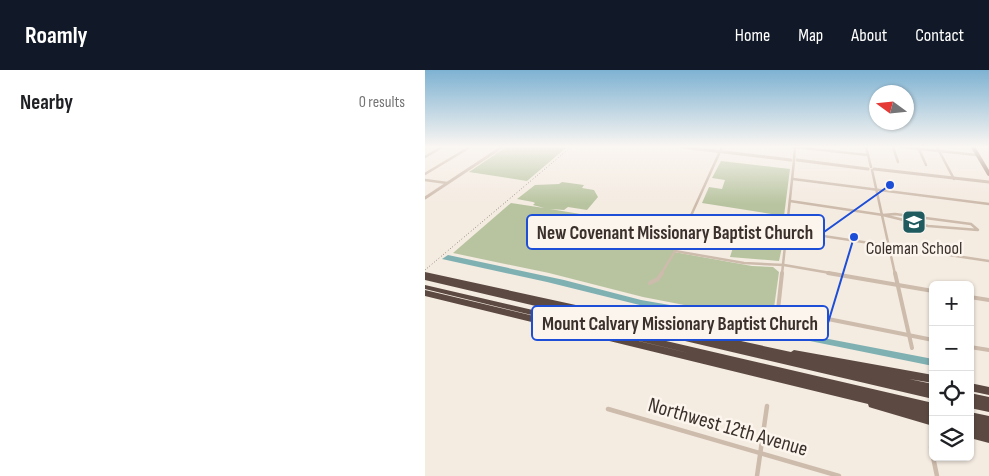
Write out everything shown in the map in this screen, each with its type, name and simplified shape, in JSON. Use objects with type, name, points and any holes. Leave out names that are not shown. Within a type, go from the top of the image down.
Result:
[{"type":"highway","points":[[427,279],[929,387]]},
{"type":"highway","points":[[427,279],[929,394]]},
{"type":"highway","points":[[427,279],[929,406]]},
{"type":"highway","points":[[425,293],[929,413]]},
{"type":"highway","points":[[765,351],[805,355],[929,379]]},
{"type":"highway","points":[[974,388],[989,391]]},
{"type":"highway","points":[[826,389],[929,421]]},
{"type":"highway","points":[[974,398],[989,401]]},
{"type":"highway","points":[[974,405],[989,408]]},
{"type":"highway","points":[[974,417],[989,420]]},
{"type":"highway","points":[[974,425],[989,428]]},
{"type":"highway","points":[[974,434],[989,438]]},
{"type":"street","points":[[425,174],[438,166]]},
{"type":"street","points":[[425,198],[473,166]]},
{"type":"street","points":[[650,283],[658,279],[675,251],[714,166]]},
{"type":"street","points":[[777,320],[794,166]]},
{"type":"street","points":[[845,166],[989,182]]},
{"type":"street","points":[[870,166],[912,348]]},
{"type":"street","points":[[947,166],[954,178]]},
{"type":"street","points":[[793,179],[989,204]]},
{"type":"street","points":[[425,180],[447,183]]},
{"type":"street","points":[[790,201],[882,215],[897,220],[975,231],[978,228],[971,224],[895,214],[882,215]]},
{"type":"street","points":[[691,216],[989,261]]},
{"type":"street","points":[[675,251],[745,263],[784,265],[929,290]]},
{"type":"street","points":[[974,298],[989,300]]},
{"type":"street","points":[[778,309],[929,339]]},
{"type":"street","points":[[974,348],[989,350]]},
{"type":"street","points":[[757,476],[767,406]]},
{"type":"street","name":"Northwest 12th Avenue","points":[[608,409],[839,476]]},
{"type":"street","points":[[934,461],[937,476]]},
{"type":"green space","points":[[478,166],[545,166],[527,181],[469,172]]},
{"type":"green space","points":[[718,166],[764,166],[790,169],[784,216],[702,203],[709,187],[722,189],[725,180],[712,178]]},
{"type":"green space","points":[[562,182],[584,185],[582,188],[594,190],[598,197],[587,210],[568,207],[564,210],[550,209],[683,231],[674,252],[752,266],[773,267],[779,272],[772,322],[643,297],[549,273],[453,253],[511,203],[544,208],[533,205],[535,203],[533,202],[517,199],[535,185],[559,184]]},
{"type":"green space","points":[[736,226],[761,229],[758,242],[782,247],[779,261],[730,257],[736,238]]},
{"type":"water","points":[[448,255],[564,280],[641,300],[716,313],[813,336],[929,358],[929,365],[672,313],[547,282],[442,259]]},
{"type":"railway","points":[[425,270],[549,166]]},
{"type":"place","name":"New Covenant Missionary Baptist Church","points":[[890,185]]},
{"type":"place","name":"Coleman School","points":[[914,222]]},
{"type":"place","name":"Mount Calvary Missionary Baptist Church","points":[[854,237]]}]
